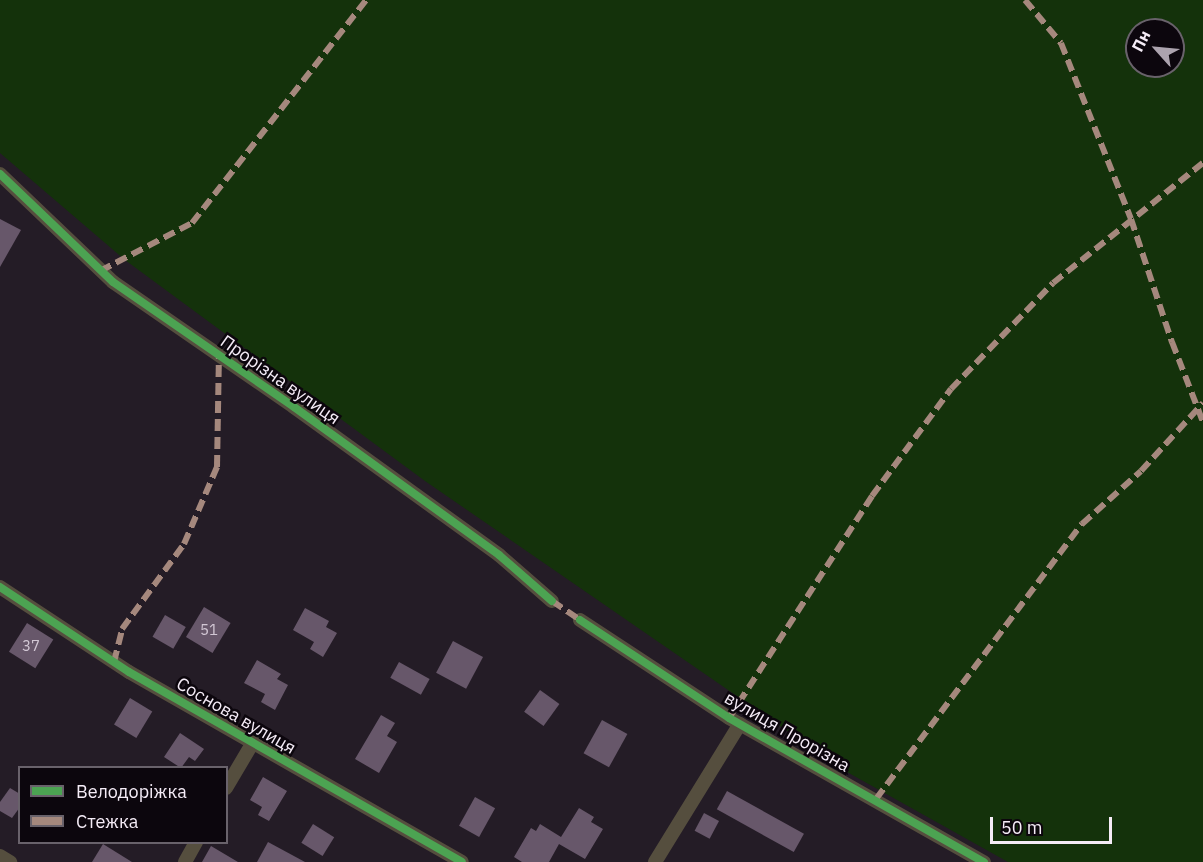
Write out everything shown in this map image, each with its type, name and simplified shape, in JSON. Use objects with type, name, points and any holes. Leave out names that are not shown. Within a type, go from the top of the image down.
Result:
[{"type":"street","name":"Прорізна вулиця","points":[[0,174],[113,282],[294,407],[499,555],[552,601]]},
{"type":"street","name":"Соснова вулиця","points":[[0,587],[129,672],[462,862]]},
{"type":"street","name":"вулиця Прорізна","points":[[580,620],[740,724],[984,862]]},
{"type":"street","points":[[655,862],[740,724]]},
{"type":"street","points":[[228,785],[252,744]]},
{"type":"street","points":[[185,862],[195,844]]},
{"type":"street","points":[[0,856],[10,862]]},
{"type":"green space","points":[[0,0],[1203,0],[1203,862],[1008,862],[847,772],[425,481],[125,260],[0,153]]},
{"type":"building","points":[[0,219],[21,230],[0,267]]},
{"type":"building","points":[[204,607],[231,623],[213,653],[186,637]]},
{"type":"building","points":[[305,608],[329,621],[326,627],[337,633],[323,657],[310,649],[314,642],[293,630]]},
{"type":"building","points":[[165,615],[186,627],[173,649],[152,637]]},
{"type":"building","points":[[27,623],[53,639],[35,668],[9,652]]},
{"type":"building","points":[[453,641],[483,657],[466,689],[436,673]]},
{"type":"building","points":[[257,660],[281,674],[277,679],[288,685],[275,710],[261,702],[265,694],[244,683]]},
{"type":"building","points":[[399,662],[430,679],[421,695],[390,678]]},
{"type":"building","points":[[540,690],[559,704],[544,726],[524,712]]},
{"type":"building","points":[[130,698],[152,711],[136,738],[114,725]]},
{"type":"building","points":[[381,715],[395,723],[387,736],[397,742],[379,773],[355,759]]},
{"type":"building","points":[[602,720],[627,734],[609,767],[584,753]]},
{"type":"building","points":[[180,733],[204,749],[195,761],[189,757],[182,766],[178,766],[164,757]]},
{"type":"building","points":[[263,777],[287,791],[269,821],[258,815],[262,807],[250,800]]},
{"type":"building","points":[[10,788],[18,793],[18,810],[12,818],[0,811],[0,802]]},
{"type":"building","points":[[727,791],[804,834],[794,852],[717,809]]},
{"type":"building","points":[[475,797],[495,808],[479,837],[459,826]]},
{"type":"building","points":[[579,808],[594,817],[591,822],[603,829],[585,859],[559,844],[549,862],[522,862],[514,857],[531,828],[536,831],[540,824],[561,837]]},
{"type":"building","points":[[704,813],[719,821],[710,839],[695,831]]},
{"type":"building","points":[[313,824],[334,837],[323,856],[301,843]]},
{"type":"building","points":[[268,842],[305,862],[257,862]]},
{"type":"building","points":[[103,844],[132,862],[92,862]]},
{"type":"building","points":[[211,846],[238,862],[202,862]]},
{"type":"marked path","points":[[100,271],[192,223],[366,0]]},
{"type":"marked path","points":[[1025,0],[1061,43],[1131,219],[1172,342],[1203,422]]},
{"type":"marked path","points":[[729,718],[872,496],[951,389],[1053,283],[1203,163]]},
{"type":"marked path","points":[[114,662],[122,629],[184,544],[217,467],[219,356]]},
{"type":"marked path","points":[[876,799],[1082,524],[1141,471],[1203,403]]},
{"type":"marked path","points":[[552,601],[580,620]]},
{"type":"cycle path","points":[[0,174],[113,282],[294,407],[499,555],[552,601]]},
{"type":"cycle path","points":[[0,587],[129,672],[462,862]]},
{"type":"cycle path","points":[[580,620],[729,718],[984,862]]}]
